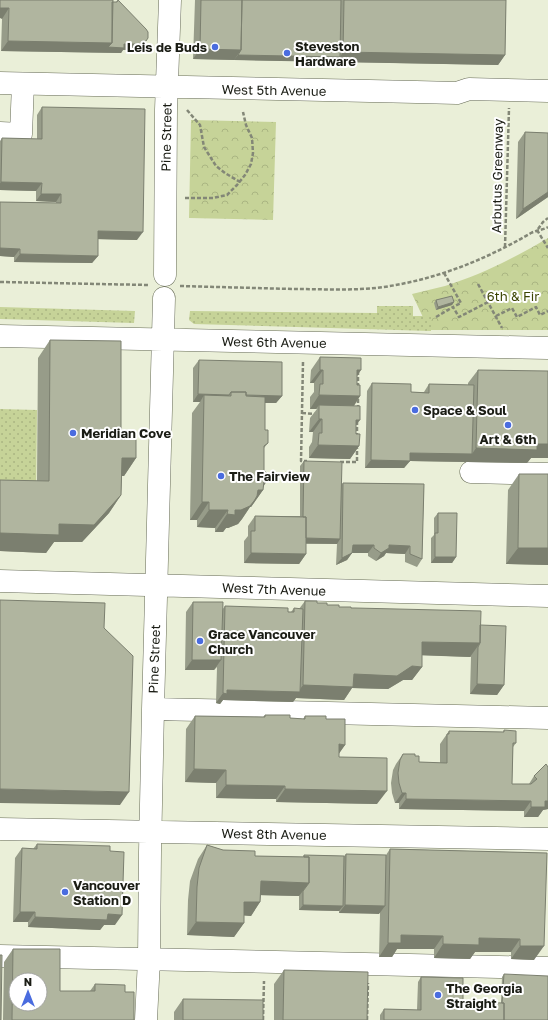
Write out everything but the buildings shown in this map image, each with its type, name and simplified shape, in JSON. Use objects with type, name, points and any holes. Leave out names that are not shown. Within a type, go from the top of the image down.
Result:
[{"type":"street","name":"Pine Street","points":[[146,1020],[149,960],[150,832],[164,286],[166,110],[170,0]]},
{"type":"street","name":"West 5th Avenue","points":[[0,83],[457,93],[469,89],[548,91]]},
{"type":"street","points":[[0,134],[21,134],[22,84]]},
{"type":"street","name":"West 6th Avenue","points":[[0,336],[548,348]]},
{"type":"street","points":[[471,472],[548,474]]},
{"type":"street","name":"West 7th Avenue","points":[[0,581],[548,596]]},
{"type":"street","points":[[153,709],[548,718]]},
{"type":"street","name":"West 8th Avenue","points":[[0,829],[548,840]]},
{"type":"street","points":[[0,956],[548,968]]},
{"type":"path","name":"Arbutus Greenway","points":[[505,248],[509,104]]},
{"type":"path","points":[[187,110],[200,125],[204,147],[216,166],[240,182]]},
{"type":"path","points":[[184,198],[213,198],[227,195],[245,175],[251,164],[253,153],[252,138],[246,125],[243,112]]},
{"type":"path","points":[[537,230],[548,218]]},
{"type":"path","points":[[0,282],[342,290],[383,287],[444,273],[473,263],[505,248],[537,230],[548,227]]},
{"type":"path","points":[[537,230],[548,248]]},
{"type":"path","points":[[436,317],[461,303],[444,273]]},
{"type":"path","points":[[478,284],[503,329]]},
{"type":"path","points":[[453,307],[459,317],[488,302]]},
{"type":"path","points":[[496,316],[512,308],[517,317],[536,307],[540,315],[548,311]]},
{"type":"path","points":[[303,362],[301,461],[308,461]]},
{"type":"path","points":[[358,371],[358,409]]},
{"type":"path","points":[[302,413],[316,414]]},
{"type":"path","points":[[357,440],[358,417]]},
{"type":"path","points":[[336,462],[357,462],[357,447]]},
{"type":"path","points":[[263,1020],[264,975]]},
{"type":"path","points":[[368,978],[368,1020]]},
{"type":"green space","points":[[191,120],[276,122],[273,220],[189,218]]},
{"type":"green space","name":"6th & Fir","points":[[548,238],[548,330],[429,330],[412,294],[445,286],[472,277],[511,259]]},
{"type":"green space","points":[[377,306],[413,306],[413,316],[431,316],[431,331],[194,324],[189,320],[190,311],[377,313]]},
{"type":"green space","points":[[0,307],[135,311],[134,323],[0,319]]},
{"type":"green space","points":[[0,409],[37,410],[36,498],[0,498]]},
{"type":"place","name":"Leis de Buds","points":[[215,47]]},
{"type":"place","name":"Steveston Hardware","points":[[287,53]]},
{"type":"place","name":"Space & Soul","points":[[415,410]]},
{"type":"place","name":"Art & 6th","points":[[508,425]]},
{"type":"place","name":"Meridian Cove","points":[[73,433]]},
{"type":"place","name":"The Fairview","points":[[221,476]]},
{"type":"place","name":"Grace Vancouver Church","points":[[200,641]]},
{"type":"place","name":"Vancouver Station D","points":[[65,892]]},
{"type":"place","name":"The Georgia Straight","points":[[438,995]]}]
